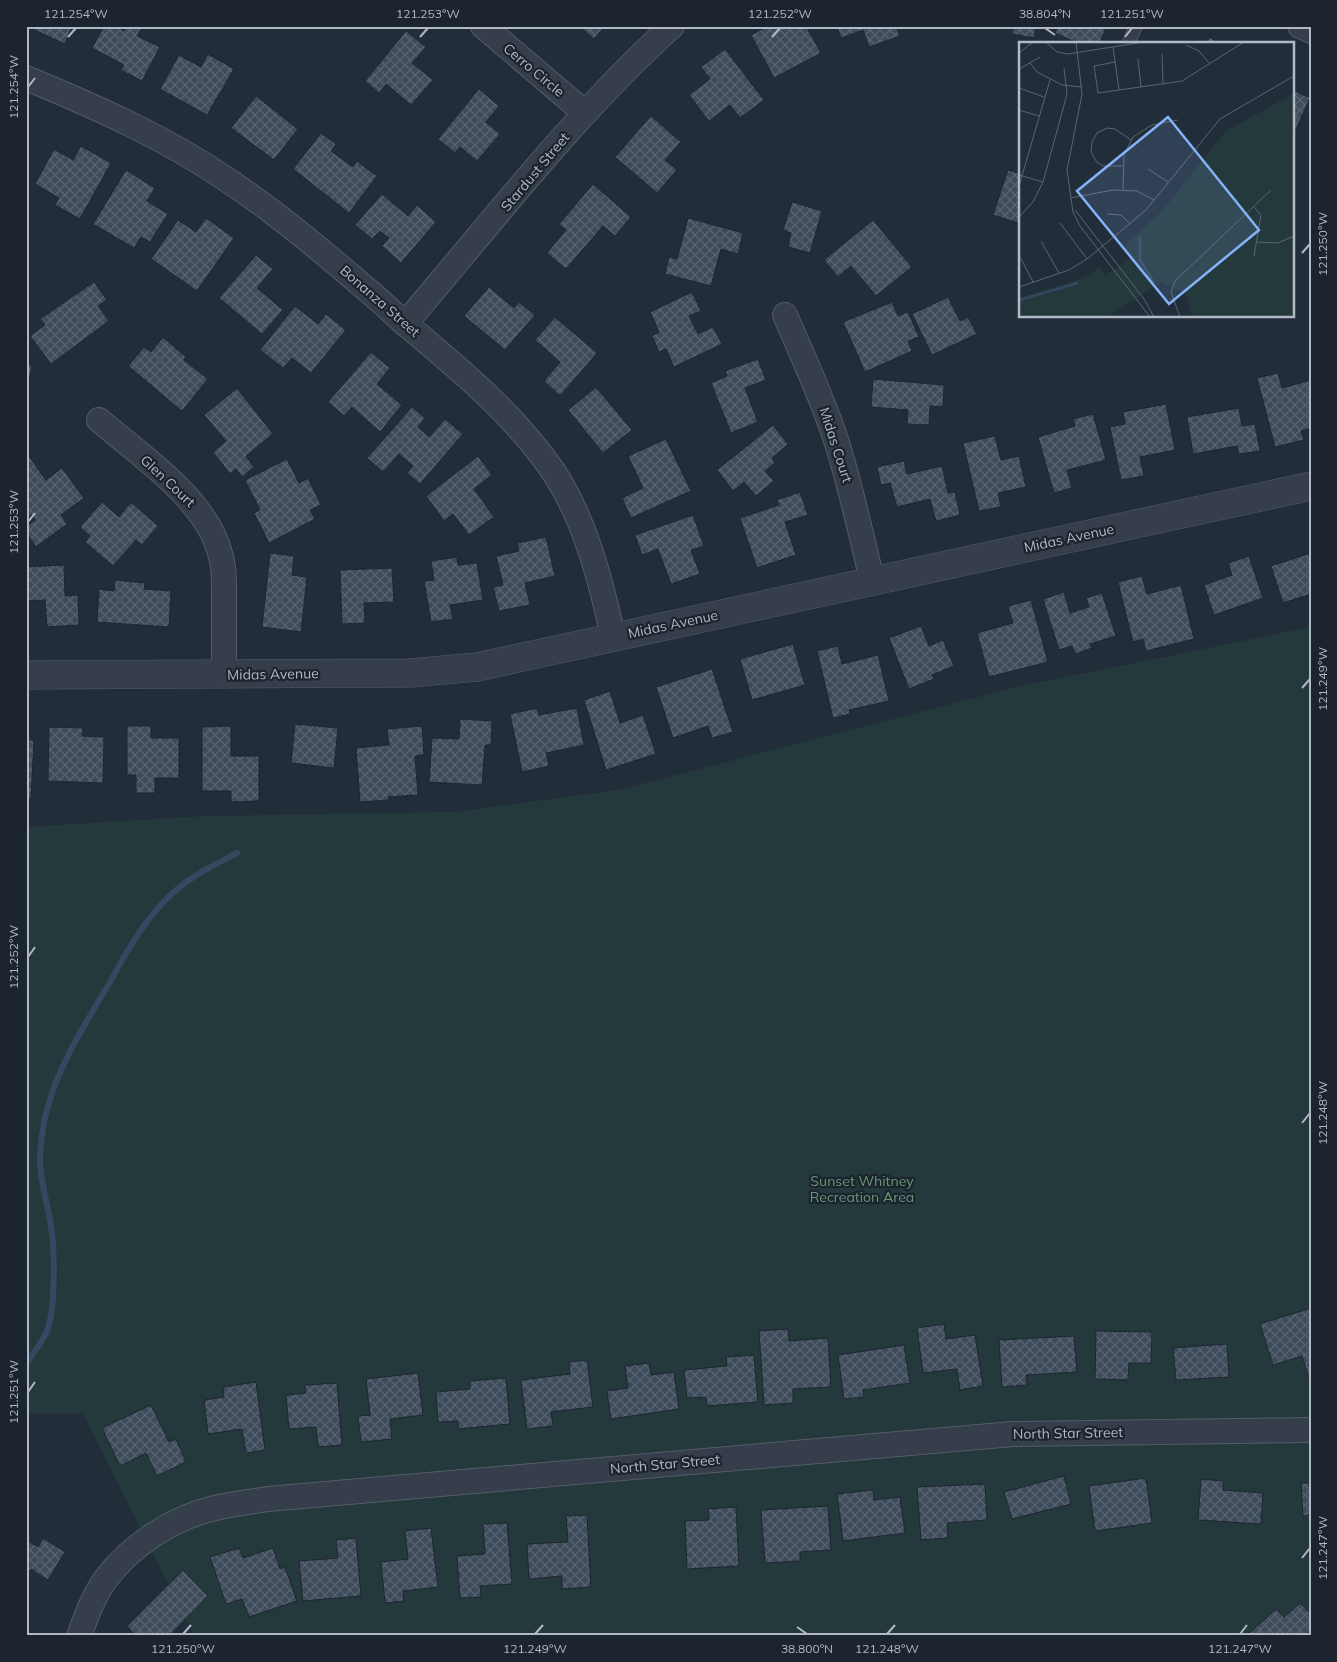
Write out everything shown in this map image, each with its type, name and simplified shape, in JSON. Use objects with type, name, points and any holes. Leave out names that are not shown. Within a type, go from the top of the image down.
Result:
[{"type":"street","name":"Cerro Circle","points":[[482,26],[585,113]]},
{"type":"street","name":"Stardust Street","points":[[405,324],[585,113],[672,26]]},
{"type":"street","points":[[1300,26],[1311,31]]},
{"type":"street","name":"Bonanza Street","points":[[26,78],[110,114],[165,142],[224,177],[272,211],[319,249],[491,398],[528,437],[554,473],[578,518],[597,570],[613,637]]},
{"type":"street","name":"Midas Court","points":[[785,315],[814,381],[836,441],[850,488],[872,580]]},
{"type":"street","name":"Glen Court","points":[[99,420],[182,491],[200,511],[214,534],[222,557],[224,582],[224,675]]},
{"type":"street","name":"Midas Avenue","points":[[26,675],[410,673],[477,667],[1311,486]]},
{"type":"street","name":"North Star Street","points":[[79,1636],[88,1612],[104,1582],[122,1561],[149,1538],[173,1523],[213,1508],[268,1499],[1012,1434],[1311,1430]]},
{"type":"lane","points":[[1129,42],[1136,26]]},
{"type":"green space","name":"Sunset Whitney Recreation Area","points":[[1311,627],[1311,1636],[194,1636],[83,1414],[26,1414],[26,827],[205,816],[455,812],[618,790],[1021,686]]},
{"type":"building","points":[[26,26],[72,26],[65,44]]},
{"type":"building","points":[[104,26],[116,26],[124,31],[127,26],[136,26],[141,29],[137,36],[160,47],[142,81],[121,70],[124,65],[92,48]]},
{"type":"building","points":[[579,26],[605,26],[594,39]]},
{"type":"building","points":[[768,26],[806,26],[821,53],[774,78],[751,35]]},
{"type":"building","points":[[837,26],[896,26],[900,36],[869,47],[863,30],[841,38]]},
{"type":"building","points":[[998,26],[1036,26],[1034,38],[1012,34],[1013,29]]},
{"type":"building","points":[[1058,26],[1107,26],[1100,42],[1075,42],[1055,33]]},
{"type":"building","points":[[406,31],[426,47],[412,63],[433,80],[411,105],[386,84],[379,93],[365,81]]},
{"type":"building","points":[[1210,37],[1217,42],[1207,42]]},
{"type":"building","points":[[725,49],[764,100],[740,118],[730,105],[709,121],[689,95],[710,79],[701,67]]},
{"type":"building","points":[[208,54],[234,69],[207,115],[160,89],[179,55],[201,67]]},
{"type":"building","points":[[479,89],[499,106],[486,122],[500,134],[477,161],[460,147],[455,153],[438,139]]},
{"type":"building","points":[[1294,90],[1310,98],[1294,134]]},
{"type":"building","points":[[256,96],[298,129],[274,160],[231,128]]},
{"type":"building","points":[[651,116],[681,142],[665,160],[677,170],[657,193],[615,157]]},
{"type":"building","points":[[321,133],[336,144],[331,151],[353,167],[357,161],[377,176],[349,213],[293,169]]},
{"type":"building","points":[[81,146],[111,163],[80,219],[55,205],[59,198],[35,184],[54,149],[73,160]]},
{"type":"building","points":[[126,170],[155,188],[147,201],[168,214],[150,242],[141,237],[134,248],[93,224]]},
{"type":"building","points":[[1008,170],[1019,173],[1019,223],[993,215]]},
{"type":"building","points":[[593,184],[631,217],[615,236],[603,226],[566,269],[547,253],[566,230],[559,224]]},
{"type":"building","points":[[382,194],[408,216],[417,205],[436,222],[401,263],[382,246],[389,238],[380,231],[372,239],[355,225]]},
{"type":"building","points":[[792,202],[822,211],[810,253],[788,247],[791,233],[783,230]]},
{"type":"building","points":[[206,218],[234,238],[197,291],[151,259],[178,220],[196,232]]},
{"type":"building","points":[[688,218],[743,233],[738,254],[721,249],[711,286],[665,274],[669,257],[677,259]]},
{"type":"building","points":[[873,220],[912,267],[876,296],[851,266],[838,277],[824,260]]},
{"type":"building","points":[[256,255],[273,269],[257,288],[283,310],[262,334],[219,298]]},
{"type":"building","points":[[94,282],[107,300],[98,306],[109,321],[51,364],[30,336],[45,325],[40,319]]},
{"type":"building","points":[[489,287],[514,308],[519,302],[535,315],[505,350],[464,316]]},
{"type":"building","points":[[692,292],[701,311],[689,316],[698,334],[713,327],[722,344],[674,367],[666,349],[659,352],[652,336],[659,332],[650,312]]},
{"type":"building","points":[[948,297],[960,321],[968,317],[977,334],[932,355],[912,314]]},
{"type":"building","points":[[892,302],[898,316],[908,312],[919,337],[908,341],[912,351],[865,372],[843,322]]},
{"type":"building","points":[[295,306],[318,324],[326,314],[346,330],[311,373],[292,358],[283,368],[260,350]]},
{"type":"building","points":[[555,317],[597,353],[560,396],[544,381],[560,362],[535,340]]},
{"type":"building","points":[[163,337],[186,357],[184,360],[208,379],[182,411],[128,366],[144,347],[151,352]]},
{"type":"building","points":[[371,352],[390,368],[377,384],[402,405],[380,432],[352,407],[344,416],[328,402]]},
{"type":"building","points":[[758,359],[766,380],[745,388],[758,422],[731,433],[711,383],[727,376],[725,371]]},
{"type":"building","points":[[26,364],[32,365],[26,400]]},
{"type":"building","points":[[1278,373],[1282,388],[1311,380],[1311,428],[1301,431],[1304,440],[1275,447],[1257,378]]},
{"type":"building","points":[[873,379],[944,385],[943,407],[930,406],[929,425],[907,424],[908,410],[871,407]]},
{"type":"building","points":[[596,387],[632,430],[603,453],[568,410]]},
{"type":"building","points":[[237,388],[273,434],[246,456],[254,467],[242,477],[236,469],[230,474],[213,452],[226,441],[204,415]]},
{"type":"building","points":[[1166,404],[1175,450],[1140,457],[1144,476],[1121,480],[1110,427],[1125,424],[1123,412]]},
{"type":"building","points":[[412,407],[425,418],[418,427],[429,437],[445,419],[463,434],[420,484],[407,473],[413,466],[399,454],[383,472],[367,458]]},
{"type":"building","points":[[1239,408],[1242,426],[1255,424],[1260,451],[1239,454],[1237,446],[1193,454],[1187,417]]},
{"type":"building","points":[[1093,414],[1106,460],[1067,470],[1072,488],[1054,493],[1038,437],[1075,426],[1073,419]]},
{"type":"building","points":[[773,425],[788,444],[772,458],[775,463],[765,471],[774,481],[756,496],[744,482],[733,491],[717,470]]},
{"type":"building","points":[[995,436],[1001,460],[1019,456],[1026,487],[998,493],[1001,507],[979,511],[963,443]]},
{"type":"building","points":[[666,439],[691,491],[631,518],[622,498],[643,488],[628,456]]},
{"type":"building","points":[[28,455],[46,480],[62,468],[84,498],[61,515],[67,524],[36,547],[26,532],[26,527],[35,520],[32,515],[26,519],[26,456]]},
{"type":"building","points":[[478,456],[492,475],[474,489],[494,517],[469,535],[453,514],[444,521],[426,496]]},
{"type":"building","points":[[287,459],[299,483],[308,478],[321,505],[310,510],[315,519],[269,543],[254,513],[260,510],[245,480]]},
{"type":"building","points":[[904,461],[907,474],[942,466],[948,493],[955,492],[960,515],[936,521],[930,499],[897,507],[890,483],[881,485],[877,467]]},
{"type":"building","points":[[800,492],[808,515],[785,522],[796,555],[757,568],[740,518],[779,505],[777,500]]},
{"type":"building","points":[[102,502],[119,517],[131,502],[158,526],[142,545],[136,540],[113,566],[85,542],[90,536],[80,527]]},
{"type":"building","points":[[693,515],[704,546],[691,550],[700,574],[671,584],[658,549],[642,555],[635,535]]},
{"type":"building","points":[[546,537],[555,576],[525,583],[530,605],[499,611],[493,587],[503,585],[496,556],[519,551],[517,543]]},
{"type":"building","points":[[270,553],[294,556],[292,575],[307,577],[301,632],[262,627]]},
{"type":"building","points":[[1311,553],[1311,594],[1283,603],[1271,566]]},
{"type":"building","points":[[1249,556],[1263,598],[1214,615],[1204,585],[1232,575],[1228,563]]},
{"type":"building","points":[[457,557],[458,565],[477,563],[483,600],[450,605],[453,619],[431,622],[424,581],[434,580],[431,561]]},
{"type":"building","points":[[64,565],[65,596],[78,595],[79,625],[47,627],[45,600],[26,601],[26,567]]},
{"type":"building","points":[[392,568],[394,602],[364,603],[365,623],[342,624],[340,570]]},
{"type":"building","points":[[1142,576],[1147,594],[1181,585],[1194,639],[1146,651],[1143,639],[1133,642],[1118,582]]},
{"type":"building","points":[[115,580],[145,583],[144,589],[171,591],[169,627],[97,622],[99,589],[114,591]]},
{"type":"building","points":[[1064,592],[1070,613],[1089,607],[1086,598],[1102,593],[1116,636],[1090,644],[1092,648],[1075,654],[1072,646],[1059,650],[1043,599]]},
{"type":"building","points":[[1031,600],[1048,662],[989,677],[977,633],[1013,623],[1008,606]]},
{"type":"building","points":[[921,626],[929,646],[943,640],[954,666],[932,675],[934,679],[909,689],[889,638]]},
{"type":"building","points":[[793,644],[805,685],[752,700],[740,659]]},
{"type":"building","points":[[838,646],[842,664],[878,655],[889,701],[849,710],[850,714],[833,718],[817,651]]},
{"type":"building","points":[[712,669],[733,732],[712,738],[708,726],[673,738],[656,687]]},
{"type":"building","points":[[610,691],[620,723],[643,715],[656,754],[606,770],[584,700]]},
{"type":"building","points":[[537,708],[539,715],[577,708],[584,745],[546,753],[549,766],[522,772],[510,714]]},
{"type":"building","points":[[460,719],[492,721],[491,745],[485,745],[482,785],[429,782],[432,738],[459,739]]},
{"type":"building","points":[[295,724],[338,728],[334,768],[291,763]]},
{"type":"building","points":[[127,726],[151,726],[151,738],[179,738],[179,778],[155,778],[155,793],[136,793],[136,775],[127,775]]},
{"type":"building","points":[[231,726],[231,756],[259,756],[259,801],[231,802],[231,791],[202,791],[202,727]]},
{"type":"building","points":[[422,726],[424,755],[415,756],[418,795],[388,797],[389,800],[360,802],[356,748],[389,745],[387,729]]},
{"type":"building","points":[[49,727],[83,728],[82,736],[104,737],[103,783],[48,781]]},
{"type":"building","points":[[26,740],[34,740],[31,799],[26,799]]},
{"type":"building","points":[[1311,1308],[1310,1381],[1302,1356],[1273,1365],[1260,1324]]},
{"type":"building","points":[[944,1324],[946,1339],[975,1335],[983,1386],[960,1390],[957,1369],[923,1373],[917,1328]]},
{"type":"building","points":[[788,1329],[789,1341],[828,1338],[831,1387],[793,1389],[793,1403],[764,1405],[759,1331]]},
{"type":"building","points":[[1096,1331],[1152,1332],[1151,1363],[1129,1363],[1128,1380],[1095,1379]]},
{"type":"building","points":[[1074,1336],[1077,1372],[1026,1375],[1027,1385],[1002,1387],[999,1340]]},
{"type":"building","points":[[1227,1344],[1229,1377],[1176,1380],[1173,1348]]},
{"type":"building","points":[[904,1345],[910,1383],[863,1390],[864,1397],[844,1399],[838,1355]]},
{"type":"building","points":[[754,1355],[758,1402],[707,1406],[706,1397],[687,1398],[684,1370],[727,1366],[726,1357]]},
{"type":"building","points":[[587,1360],[593,1407],[551,1412],[553,1426],[527,1429],[521,1380],[570,1374],[569,1362]]},
{"type":"building","points":[[649,1363],[651,1375],[674,1372],[679,1409],[611,1419],[607,1391],[628,1388],[625,1366]]},
{"type":"building","points":[[418,1373],[423,1415],[390,1419],[392,1439],[361,1442],[358,1416],[370,1415],[366,1379]]},
{"type":"building","points":[[506,1378],[510,1424],[458,1429],[458,1421],[438,1422],[436,1392],[470,1389],[470,1381]]},
{"type":"building","points":[[256,1382],[265,1450],[246,1453],[242,1429],[208,1434],[204,1400],[224,1397],[223,1387]]},
{"type":"building","points":[[337,1383],[342,1445],[318,1447],[316,1427],[289,1429],[286,1395],[306,1393],[305,1385]]},
{"type":"building","points":[[151,1405],[169,1442],[176,1439],[186,1462],[157,1476],[146,1453],[120,1466],[102,1428]]},
{"type":"building","points":[[1064,1476],[1071,1504],[1012,1519],[1004,1492]]},
{"type":"building","points":[[1146,1478],[1152,1523],[1095,1531],[1089,1486]]},
{"type":"building","points":[[1201,1479],[1223,1481],[1223,1490],[1263,1493],[1261,1524],[1198,1520]]},
{"type":"building","points":[[1301,1483],[1311,1483],[1311,1515],[1303,1516]]},
{"type":"building","points":[[985,1484],[987,1520],[947,1523],[948,1538],[921,1540],[917,1487]]},
{"type":"building","points":[[873,1490],[874,1500],[900,1497],[905,1533],[843,1541],[837,1494]]},
{"type":"building","points":[[828,1506],[831,1550],[800,1552],[800,1561],[765,1563],[761,1510]]},
{"type":"building","points":[[736,1507],[739,1566],[687,1569],[685,1521],[709,1520],[708,1509]]},
{"type":"building","points":[[587,1515],[591,1587],[562,1589],[562,1576],[529,1579],[527,1544],[568,1542],[566,1516]]},
{"type":"building","points":[[507,1523],[512,1584],[480,1586],[481,1597],[460,1598],[457,1556],[485,1554],[483,1524]]},
{"type":"building","points":[[431,1528],[438,1587],[403,1591],[404,1601],[385,1603],[381,1562],[408,1559],[405,1531]]},
{"type":"building","points":[[43,1538],[65,1552],[48,1580],[31,1569],[26,1576],[26,1540],[38,1547]]},
{"type":"building","points":[[356,1538],[361,1596],[303,1601],[299,1561],[338,1558],[336,1540]]},
{"type":"building","points":[[239,1548],[243,1558],[273,1548],[280,1569],[285,1567],[297,1601],[249,1617],[242,1599],[226,1604],[210,1557]]},
{"type":"building","points":[[183,1570],[208,1596],[169,1636],[136,1636],[127,1626]]},
{"type":"building","points":[[1300,1603],[1311,1614],[1311,1630],[1304,1636],[1246,1636],[1276,1609],[1284,1617]]},
{"type":"waterway","points":[[26,1364],[45,1335],[51,1315],[54,1276],[53,1249],[40,1163],[46,1113],[62,1068],[124,957],[147,921],[176,890],[191,879],[237,853]]}]
